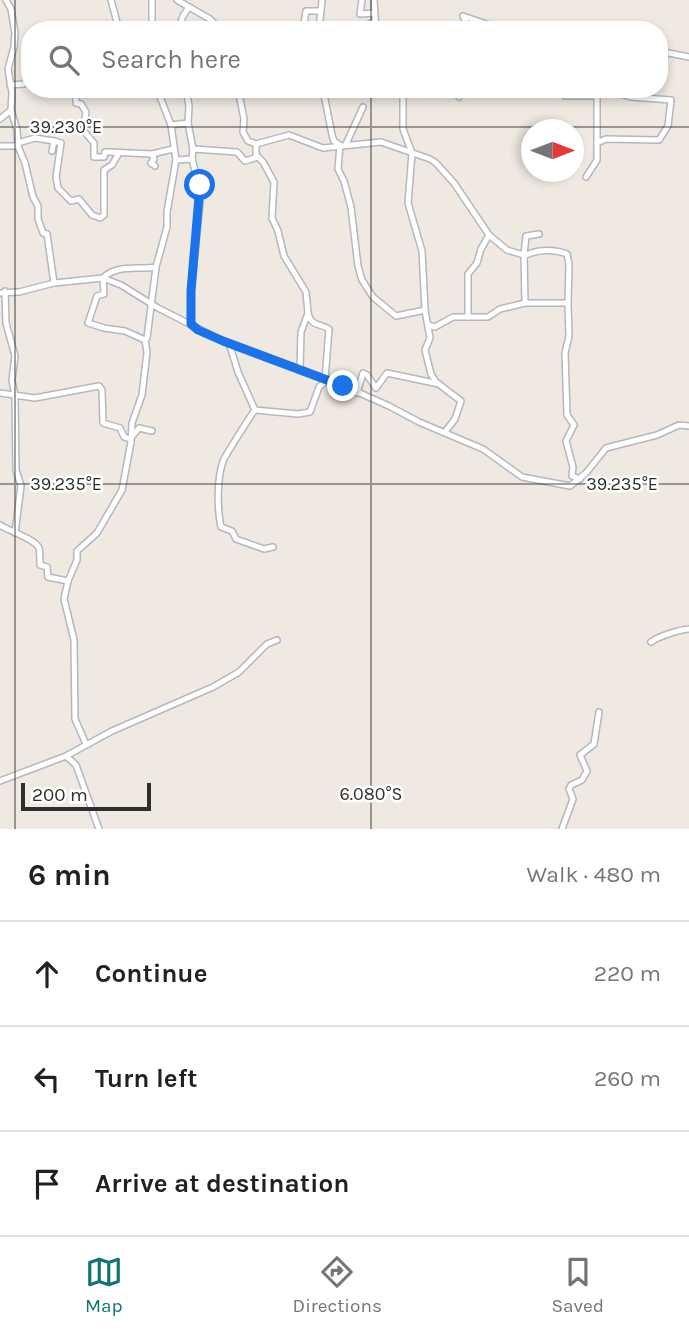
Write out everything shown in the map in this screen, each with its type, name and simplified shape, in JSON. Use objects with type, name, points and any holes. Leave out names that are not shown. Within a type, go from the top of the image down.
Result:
[{"type":"street","points":[[6,0],[11,9],[15,33],[8,69],[11,110],[18,145],[38,206],[39,225],[43,233],[47,234],[54,283]]},
{"type":"street","points":[[111,0],[117,21]]},
{"type":"street","points":[[152,0],[152,21]]},
{"type":"street","points":[[177,0],[212,21]]},
{"type":"street","points":[[319,21],[322,0]]},
{"type":"street","points":[[362,0],[360,14],[375,17]]},
{"type":"street","points":[[374,0],[375,21]]},
{"type":"street","points":[[181,21],[189,7]]},
{"type":"street","points":[[304,21],[306,11],[321,11]]},
{"type":"street","points":[[465,21],[463,16],[478,21]]},
{"type":"street","points":[[371,21],[375,17]]},
{"type":"street","points":[[668,53],[689,57]]},
{"type":"street","points":[[10,86],[21,84]]},
{"type":"street","points":[[76,98],[76,103],[81,104],[86,111],[82,130],[94,143],[94,157],[103,157],[105,152],[152,154],[175,144]]},
{"type":"street","points":[[86,744],[75,719],[74,640],[64,599],[77,560],[77,551],[97,533],[109,509],[119,497],[135,412],[142,395],[147,352],[145,340],[156,267],[167,227],[176,160],[171,125],[160,98]]},
{"type":"street","points":[[188,98],[192,159],[201,193],[191,291],[191,324]]},
{"type":"street","points":[[240,98],[243,132],[248,141],[256,144],[289,135],[323,148],[381,142],[436,163],[454,183],[489,235],[507,250],[524,255],[544,251],[567,254],[567,415],[574,425],[566,441],[573,467],[572,477],[580,480]]},
{"type":"street","points":[[325,98],[334,141],[343,144]]},
{"type":"street","points":[[404,98],[403,129],[412,153],[408,204],[422,251],[425,310],[430,338],[425,350],[431,374],[461,401],[455,419],[445,432]]},
{"type":"street","points":[[586,177],[597,160],[597,98]]},
{"type":"street","points":[[597,143],[606,139],[659,140],[670,120],[671,100],[644,98]]},
{"type":"street","points":[[363,107],[343,144],[338,169],[351,207],[362,280],[373,297],[384,304],[393,316],[425,310]]},
{"type":"street","points":[[0,119],[11,110]]},
{"type":"street","points":[[171,125],[188,123]]},
{"type":"street","points":[[0,146],[18,145],[35,138],[62,145],[56,177],[58,188],[71,201],[79,199],[92,215],[100,218],[104,213],[104,170],[113,165],[119,153]]},
{"type":"street","points":[[52,150],[54,141]]},
{"type":"street","points":[[255,410],[298,414],[310,412],[319,387],[325,380],[329,329],[314,325],[308,313],[306,292],[284,256],[272,218],[274,182],[256,155],[256,144]]},
{"type":"street","points":[[193,149],[237,152],[245,161],[258,158]]},
{"type":"street","points":[[152,154],[154,159],[151,163],[155,166]]},
{"type":"street","points":[[176,160],[192,159]]},
{"type":"street","points":[[525,303],[526,236],[539,234]]},
{"type":"street","points":[[468,317],[468,274],[477,263],[489,235]]},
{"type":"street","points":[[145,340],[125,331],[88,323],[97,296],[104,294],[103,278],[107,273],[156,267]]},
{"type":"street","points":[[15,533],[21,486],[16,470],[15,396],[12,380],[15,356],[6,323],[3,292],[19,292],[54,283],[103,278],[121,285],[198,330],[335,382],[494,455],[522,477],[567,486],[580,480],[606,448],[657,435],[679,425],[689,426]]},
{"type":"street","points":[[428,325],[435,327],[453,317],[488,317],[500,309],[525,303],[568,303]]},
{"type":"street","points":[[300,369],[300,332],[308,313]]},
{"type":"street","points":[[229,342],[238,372],[255,410]]},
{"type":"street","points":[[357,393],[363,373],[376,388],[387,373],[439,384]]},
{"type":"street","points":[[0,393],[35,398],[99,386],[102,390],[103,424],[120,429],[124,437],[130,439]]},
{"type":"street","points":[[255,410],[223,460],[219,520],[221,527],[232,531],[236,539],[264,549],[273,547]]},
{"type":"street","points":[[130,439],[139,428],[152,432]]},
{"type":"street","points":[[0,525],[32,540],[38,546],[40,565],[47,567],[48,577],[68,582]]},
{"type":"street","points":[[651,642],[659,636],[689,629]]},
{"type":"street","points":[[0,781],[66,756],[86,744],[213,687],[239,672],[267,644],[276,640]]},
{"type":"street","points":[[562,829],[573,799],[569,789],[571,785],[582,780],[587,771],[580,755],[594,744],[599,712]]},
{"type":"street","points":[[66,756],[76,765],[99,829]]},
{"type":"route","points":[[200,185],[191,291],[191,324],[223,341],[343,386]]}]
